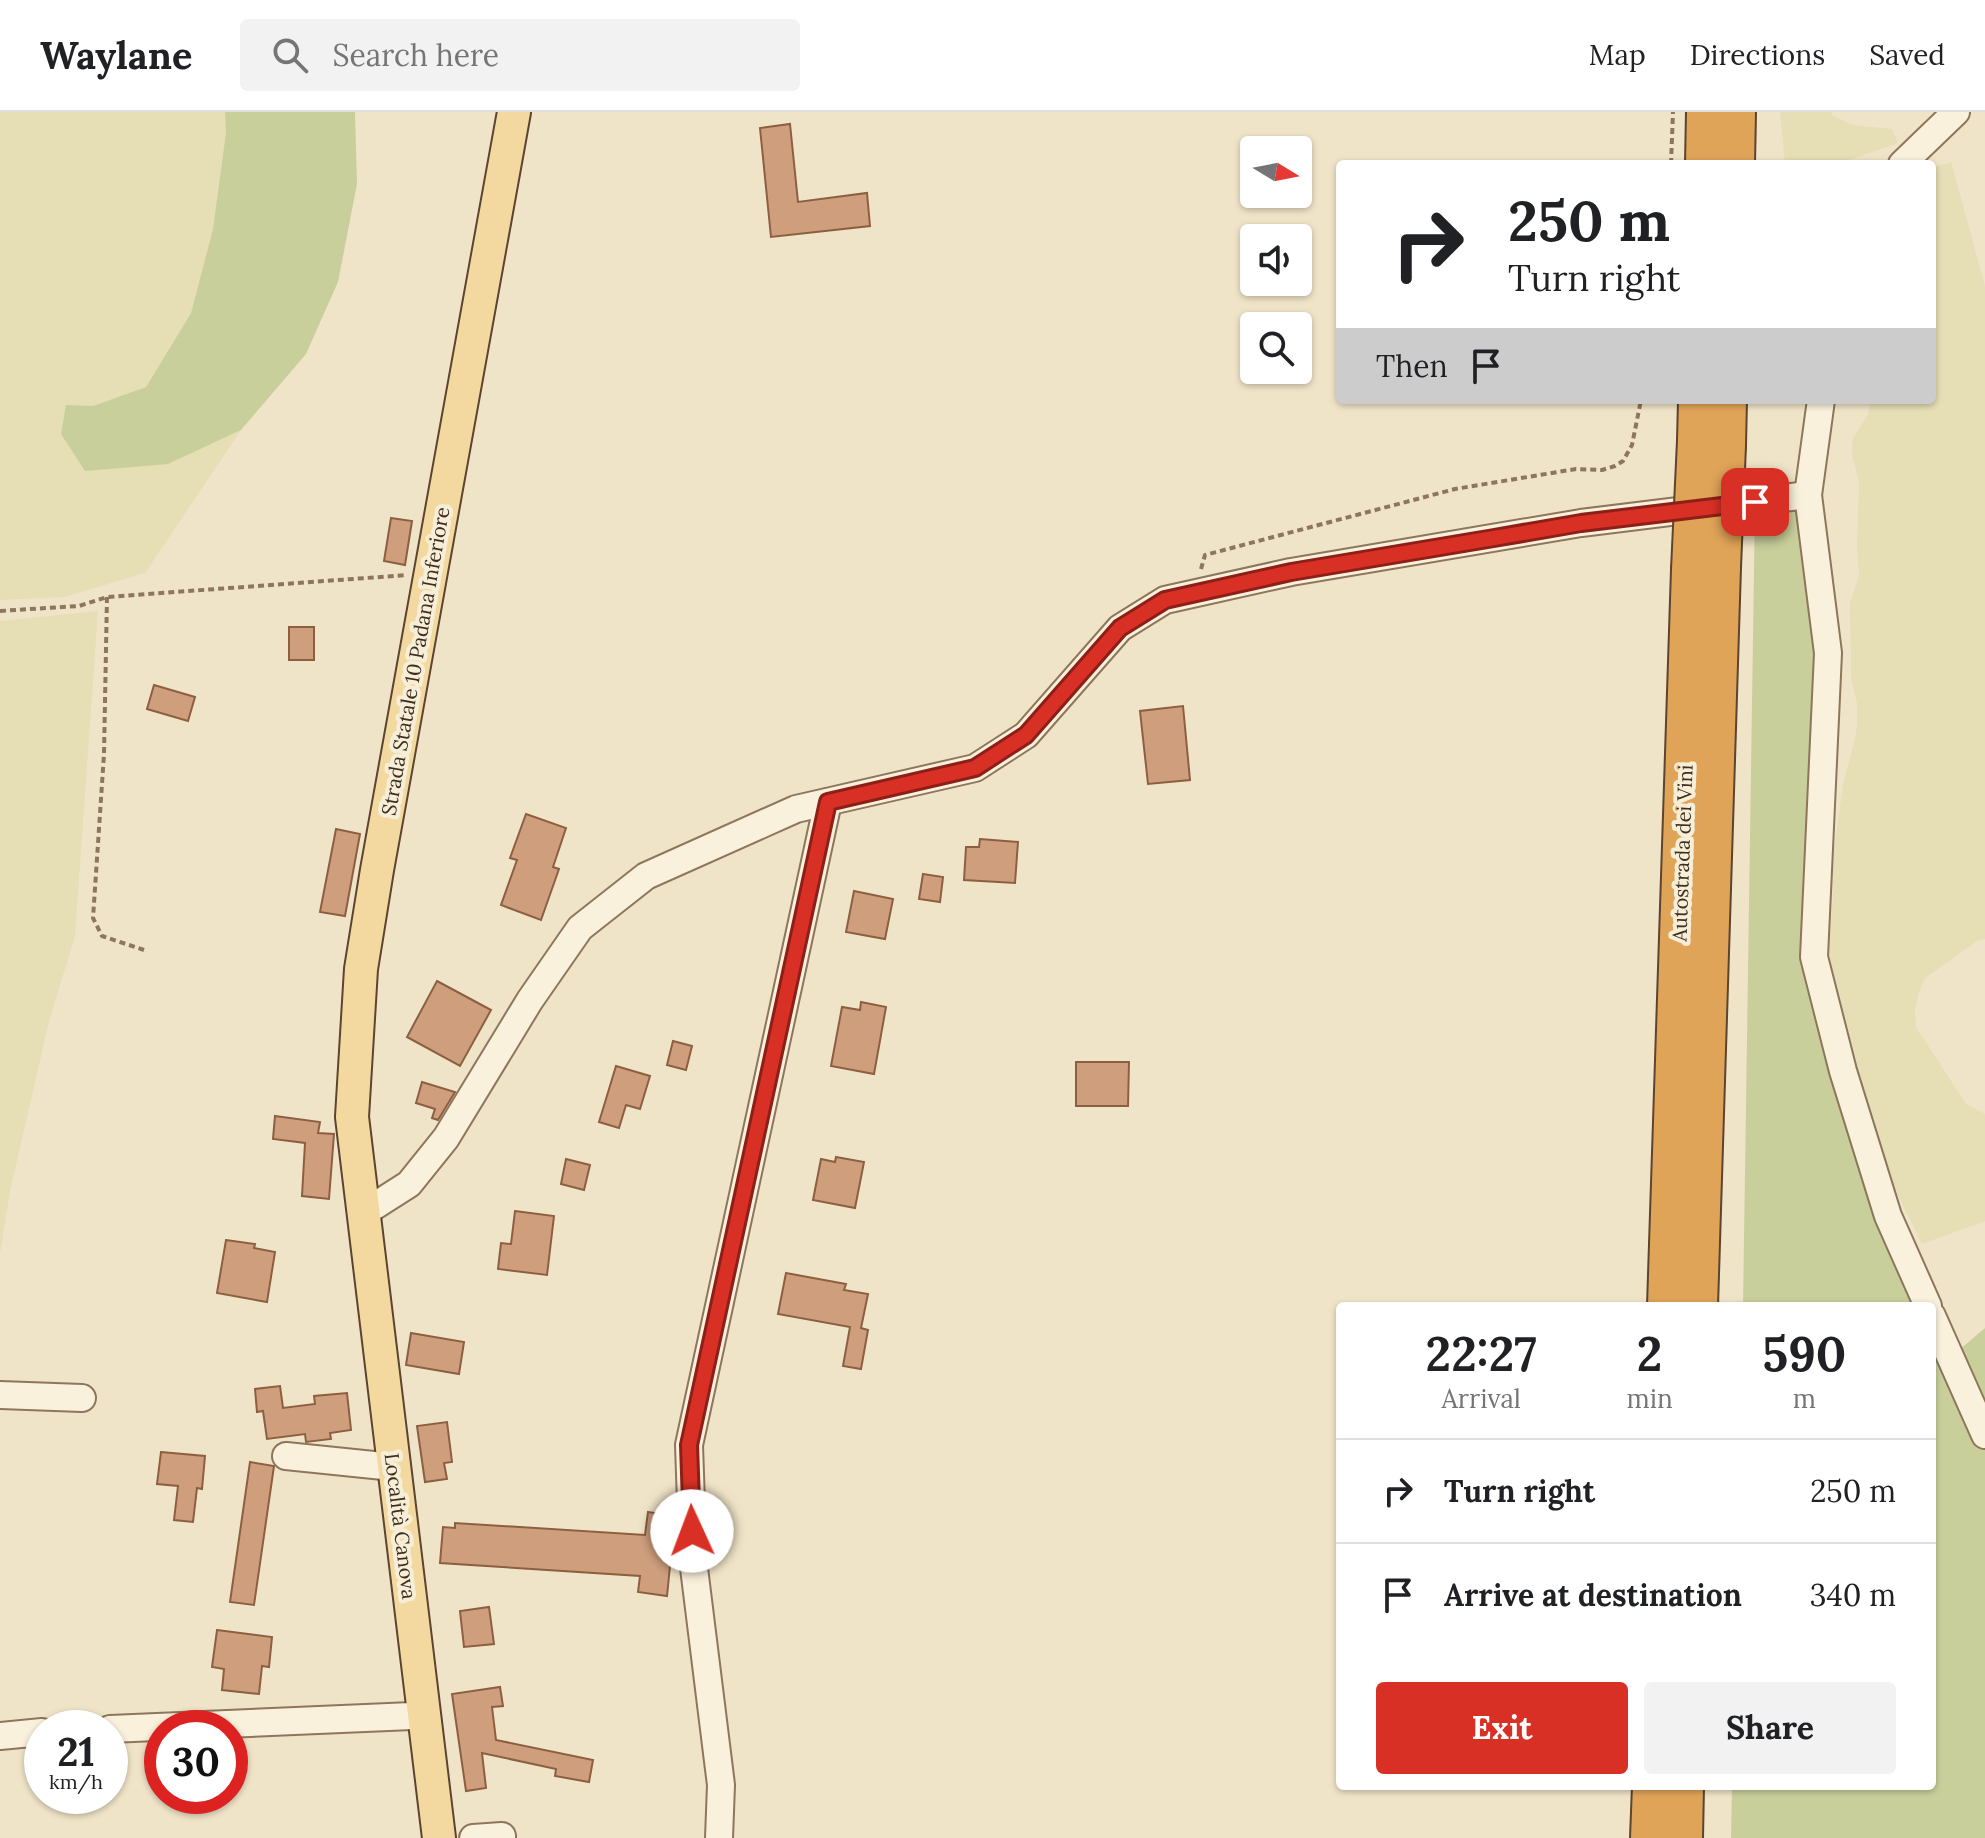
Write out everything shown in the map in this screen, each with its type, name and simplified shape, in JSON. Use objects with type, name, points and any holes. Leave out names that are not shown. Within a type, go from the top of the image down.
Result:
[{"type":"highway","points":[[1705,160],[1706,112]]},
{"type":"highway","points":[[1735,160],[1736,112]]},
{"type":"highway","name":"Autostrada dei Vini","points":[[1699,404],[1711,443]]},
{"type":"highway","name":"Autostrada dei Vini","points":[[1667,1302],[1711,443],[1726,404]]},
{"type":"highway","name":"Autostrada dei Vini","points":[[1698,1302],[1706,569]]},
{"type":"highway","points":[[1650,1838],[1652,1790]]},
{"type":"highway","points":[[1683,1838],[1684,1790]]},
{"type":"main road","name":"Strada Statale 10 Padana Inferiore","points":[[362,1214],[352,1117],[361,969],[514,112]]},
{"type":"main road","name":"Località Canova","points":[[362,1214],[439,1838]]},
{"type":"street","points":[[1906,160],[1956,112]]},
{"type":"street","points":[[1820,404],[1808,495],[1828,653],[1814,957],[1843,1071],[1888,1216],[1926,1302]]},
{"type":"street","points":[[362,1214],[409,1184],[446,1138],[530,1000],[580,928],[646,876],[796,809],[975,768],[1026,735],[1120,628],[1165,600],[1291,572],[1565,526],[1808,495]]},
{"type":"street","points":[[719,1838],[721,1785],[693,1560],[689,1445],[828,802]]},
{"type":"street","points":[[1936,1325],[1985,1435]]},
{"type":"street","points":[[0,1395],[82,1398]]},
{"type":"street","points":[[286,1456],[393,1467]]},
{"type":"street","points":[[128,1728],[412,1716],[425,1711]]},
{"type":"street","points":[[0,1736],[24,1734]]},
{"type":"street","points":[[473,1838],[502,1838]]},
{"type":"path","points":[[1671,160],[1673,112]]},
{"type":"path","points":[[1193,594],[1205,555],[1455,489],[1576,469],[1602,470],[1615,466],[1623,461],[1632,445],[1640,404]]},
{"type":"path","points":[[0,611],[79,606],[107,597],[430,574]]},
{"type":"path","points":[[107,597],[104,754],[93,918],[102,936],[144,950]]},
{"type":"shaded area","points":[[0,112],[225,112],[226,132],[213,229],[191,313],[146,387],[93,406],[66,405],[168,464],[241,430],[145,573],[64,597],[0,600]]},
{"type":"shaded area","points":[[1780,112],[1831,112],[1852,125],[1892,129],[1898,143],[1849,160],[1785,160]]},
{"type":"shaded area","points":[[1951,162],[1985,286],[1985,939],[1977,941],[1925,978],[1915,1011],[1916,1027],[1966,1104],[1985,1114],[1985,1221],[1922,1244],[1860,1105],[1835,1001],[1829,950],[1832,866],[1843,783],[1857,725],[1857,704],[1851,676],[1850,603],[1859,576],[1859,483],[1852,454],[1853,438],[1868,415],[1870,404],[1936,404],[1936,167]]},
{"type":"shaded area","points":[[98,611],[75,936],[49,1021],[10,1191],[0,1254],[0,621]]},
{"type":"green space","points":[[225,112],[355,112],[357,184],[338,282],[306,354],[241,430],[168,464],[85,471],[61,434],[66,405],[93,406],[146,387],[191,313],[213,229],[226,132]]},
{"type":"green space","points":[[1808,495],[1828,653],[1814,957],[1927,1302],[1743,1302],[1755,502]]},
{"type":"green space","points":[[1936,1325],[1951,1357],[1985,1328],[1985,1838],[1731,1838],[1732,1790],[1936,1790]]},
{"type":"building","points":[[790,124],[798,202],[867,193],[870,226],[771,237],[760,128]]},
{"type":"building","points":[[391,518],[412,521],[405,565],[384,561]]},
{"type":"building","points":[[289,627],[314,627],[314,660],[289,660]]},
{"type":"building","points":[[154,685],[195,697],[188,721],[147,709]]},
{"type":"building","points":[[1183,706],[1190,780],[1148,784],[1140,711]]},
{"type":"building","points":[[526,814],[566,828],[553,867],[559,869],[541,920],[501,905],[517,860],[510,858]]},
{"type":"building","points":[[336,829],[360,834],[345,916],[320,912]]},
{"type":"building","points":[[980,839],[1018,842],[1015,883],[964,880],[966,847],[979,847]]},
{"type":"building","points":[[923,874],[943,877],[940,902],[919,899]]},
{"type":"building","points":[[854,891],[893,899],[885,939],[846,932]]},
{"type":"building","points":[[437,981],[491,1010],[460,1066],[407,1037]]},
{"type":"building","points":[[861,1002],[886,1007],[874,1074],[831,1066],[842,1007],[860,1010]]},
{"type":"building","points":[[673,1041],[692,1046],[686,1070],[667,1065]]},
{"type":"building","points":[[1076,1062],[1129,1062],[1128,1106],[1076,1106]]},
{"type":"building","points":[[616,1066],[650,1076],[640,1109],[626,1105],[619,1128],[599,1122]]},
{"type":"building","points":[[422,1082],[455,1092],[438,1120],[432,1118],[435,1109],[416,1103]]},
{"type":"building","points":[[275,1116],[320,1122],[318,1133],[334,1134],[329,1199],[302,1196],[305,1143],[273,1139]]},
{"type":"building","points":[[836,1157],[864,1162],[855,1208],[813,1200],[821,1159],[835,1162]]},
{"type":"building","points":[[566,1159],[590,1165],[584,1190],[561,1184]]},
{"type":"building","points":[[515,1211],[554,1216],[547,1275],[498,1269],[501,1243],[511,1244]]},
{"type":"building","points":[[226,1240],[255,1244],[254,1248],[275,1252],[267,1302],[217,1293]]},
{"type":"building","points":[[786,1273],[846,1284],[844,1290],[868,1294],[861,1328],[868,1330],[861,1369],[843,1366],[850,1327],[778,1314]]},
{"type":"building","points":[[411,1333],[464,1342],[459,1374],[406,1365]]},
{"type":"building","points":[[280,1386],[283,1408],[315,1404],[314,1396],[347,1393],[351,1430],[330,1433],[331,1439],[306,1442],[305,1434],[267,1439],[263,1411],[257,1412],[255,1389]]},
{"type":"building","points":[[447,1422],[452,1462],[444,1463],[447,1479],[425,1482],[417,1426]]},
{"type":"building","points":[[161,1452],[205,1456],[202,1489],[197,1488],[193,1522],[174,1520],[178,1486],[157,1484]]},
{"type":"building","points":[[250,1462],[274,1466],[254,1605],[230,1602]]},
{"type":"building","points":[[648,1512],[675,1516],[667,1596],[638,1592],[640,1576],[440,1563],[443,1527],[455,1528],[455,1523],[645,1535]]},
{"type":"building","points":[[489,1607],[494,1644],[464,1647],[460,1611]]},
{"type":"building","points":[[217,1630],[272,1637],[269,1667],[262,1666],[259,1694],[222,1690],[224,1669],[212,1667]]},
{"type":"building","points":[[500,1687],[503,1706],[492,1707],[496,1740],[593,1760],[589,1782],[555,1776],[556,1769],[482,1753],[486,1788],[466,1791],[452,1694]]},
{"type":"route","points":[[692,1531],[689,1445],[828,802],[975,768],[1026,735],[1120,628],[1165,600],[1291,572],[1581,523],[1755,502]]}]
